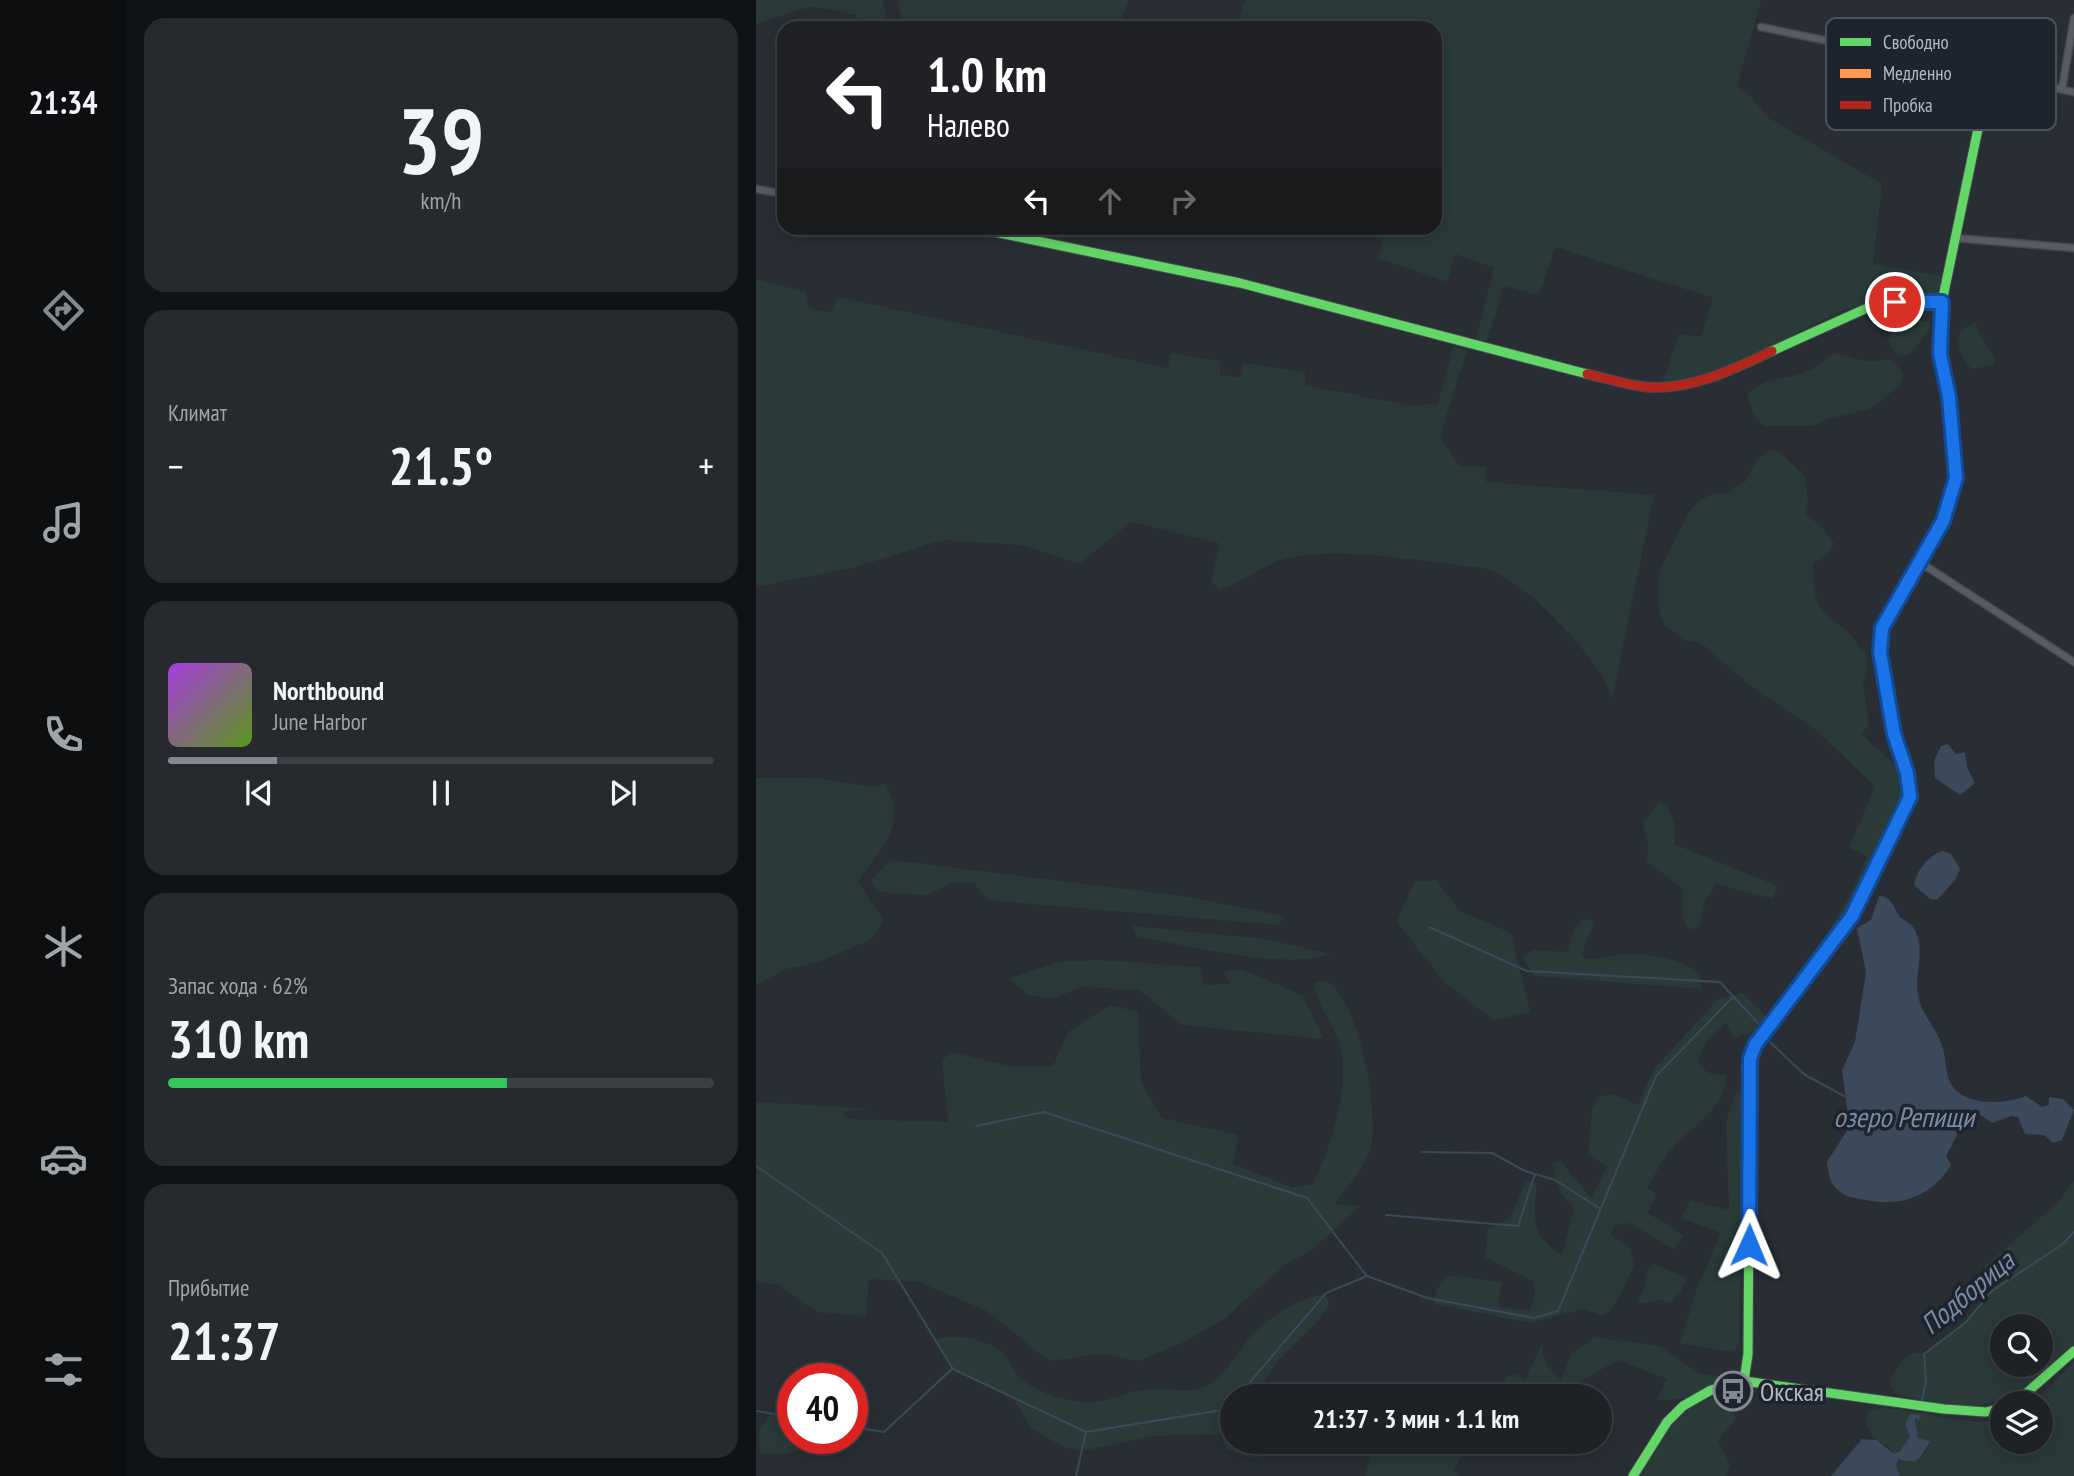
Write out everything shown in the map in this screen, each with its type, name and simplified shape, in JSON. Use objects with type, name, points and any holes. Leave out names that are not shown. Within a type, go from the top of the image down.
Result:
[{"type":"street","points":[[2062,89],[2074,18]]},
{"type":"street","points":[[1761,27],[1826,41]]},
{"type":"street","points":[[2056,88],[2074,92]]},
{"type":"street","points":[[1744,1381],[1748,1354],[1750,1059],[1755,1045],[1852,916],[1910,797],[1907,773],[1894,734],[1880,652],[1882,628],[1921,563],[1949,508],[1956,478],[1949,397],[1940,354],[1942,302],[1978,130]]},
{"type":"street","points":[[756,190],[777,193]]},
{"type":"street","points":[[1009,235],[1240,283],[1549,366],[1646,387],[1666,386],[1726,373],[1842,317],[1877,304],[1942,302]]},
{"type":"street","points":[[1955,238],[2074,248]]},
{"type":"street","points":[[1921,563],[2074,662]]},
{"type":"street","points":[[2029,1391],[2074,1351]]},
{"type":"street","points":[[1633,1476],[1667,1422],[1683,1406],[1711,1390],[1744,1381],[1944,1409],[1990,1411]]},
{"type":"shaded area","points":[[756,0],[883,0],[886,21],[859,21],[856,15],[812,6],[756,24]]},
{"type":"shaded area","points":[[897,0],[1128,0],[1121,21],[902,21]]},
{"type":"shaded area","points":[[1245,0],[1761,0],[1737,86],[1751,96],[1767,117],[1882,184],[1873,264],[1943,276],[1942,284],[1936,296],[1876,301],[1839,312],[1725,370],[1662,383],[1679,334],[1701,337],[1713,298],[1555,247],[1539,295],[1504,286],[1487,341],[1476,339],[1494,268],[1455,254],[1447,282],[1378,258],[1384,235],[1442,235],[1442,21],[1238,21]]},
{"type":"shaded area","points":[[756,279],[806,292],[809,308],[832,313],[837,297],[1168,368],[1171,353],[1221,361],[1220,375],[1241,378],[1243,363],[1305,372],[1305,385],[1407,405],[1438,404],[1453,347],[1467,350],[1440,436],[1460,467],[1486,467],[1486,482],[1654,495],[1612,700],[1600,673],[1562,626],[1514,583],[1484,568],[1358,554],[1309,555],[1280,560],[1220,590],[1211,582],[1219,543],[1131,522],[1079,564],[1021,545],[943,540],[856,567],[756,587]]},
{"type":"shaded area","points":[[1907,320],[1928,321],[1931,327],[1910,353],[1899,356],[1888,339],[1895,325]]},
{"type":"shaded area","points":[[1976,323],[1980,335],[1995,358],[1993,365],[1972,369],[1962,356],[1958,343],[1962,331]]},
{"type":"shaded area","points":[[1834,353],[1864,361],[1889,360],[1904,374],[1899,386],[1870,409],[1828,419],[1812,426],[1764,426],[1755,418],[1747,395],[1753,389],[1767,382],[1809,370]]},
{"type":"shaded area","points":[[1769,450],[1779,452],[1805,476],[1808,499],[1805,514],[1821,526],[1834,543],[1830,551],[1813,564],[1816,598],[1825,612],[1866,652],[1867,665],[1863,684],[1869,725],[1861,734],[1891,761],[1903,777],[1903,793],[1898,814],[1888,838],[1862,890],[1825,949],[1819,947],[1853,890],[1867,856],[1849,848],[1875,786],[1817,731],[1746,682],[1702,644],[1686,640],[1664,625],[1659,611],[1659,572],[1689,512],[1699,501],[1712,494],[1727,493],[1746,481],[1756,461]]},
{"type":"shaded area","points":[[756,778],[814,778],[871,787],[885,784],[894,812],[889,836],[858,882],[884,921],[872,939],[821,961],[783,970],[756,986]]},
{"type":"shaded area","points":[[1659,801],[1668,809],[1674,820],[1674,844],[1778,886],[1773,899],[1716,884],[1705,901],[1700,926],[1690,930],[1682,919],[1683,889],[1647,861],[1648,844],[1643,823]]},
{"type":"shaded area","points":[[891,860],[1182,896],[1285,916],[1279,925],[988,900],[974,883],[951,883],[928,895],[878,892],[871,880]]},
{"type":"shaded area","points":[[1436,880],[1460,911],[1511,933],[1530,1012],[1494,1020],[1444,982],[1397,922],[1414,882]]},
{"type":"shaded area","points":[[1583,918],[1594,922],[1581,956],[1592,959],[1639,954],[1667,958],[1700,973],[1701,989],[1535,976],[1522,957],[1533,950],[1568,952],[1573,931]]},
{"type":"shaded area","points":[[1131,926],[1266,939],[1330,954],[1288,960],[1236,955],[1138,937]]},
{"type":"shaded area","points":[[1099,960],[1200,967],[1204,985],[1230,984],[1224,972],[1241,969],[1302,995],[1324,1039],[1182,1025],[1139,990],[1083,987],[1054,998],[1028,995],[1009,978],[1058,962]]},
{"type":"shaded area","points":[[1324,980],[1336,989],[1347,1007],[1364,1057],[1369,1084],[1373,1133],[1370,1150],[1359,1171],[1335,1204],[1360,1206],[1312,1250],[1286,1264],[1224,1319],[1184,1342],[1139,1361],[1102,1354],[1049,1361],[987,1311],[919,1282],[869,1279],[866,1316],[818,1312],[777,1284],[756,1283],[756,1102],[871,1109],[842,1112],[848,1119],[948,1122],[942,1060],[952,1052],[1013,1067],[1053,1066],[1068,1032],[1110,1005],[1138,1012],[1141,1082],[1162,1118],[1238,1135],[1233,1164],[1292,1187],[1313,1184],[1333,1132],[1342,1092],[1342,1054],[1313,983]]},
{"type":"shaded area","points":[[1743,993],[1766,1016],[1766,1024],[1734,1038],[1726,1023],[1708,1041],[1699,1064],[1708,1073],[1726,1075],[1725,1088],[1714,1108],[1670,1151],[1647,1188],[1656,1194],[1648,1213],[1684,1236],[1674,1249],[1629,1223],[1616,1225],[1610,1234],[1631,1249],[1634,1267],[1617,1300],[1603,1316],[1582,1309],[1531,1323],[1434,1304],[1436,1290],[1449,1275],[1502,1282],[1498,1307],[1530,1310],[1535,1293],[1532,1281],[1485,1257],[1488,1229],[1510,1218],[1526,1181],[1537,1184],[1536,1225],[1544,1240],[1562,1255],[1574,1208],[1560,1193],[1552,1163],[1560,1160],[1591,1198],[1607,1167],[1588,1154],[1592,1112],[1597,1097],[1612,1094],[1638,1105],[1653,1070],[1718,999]]},
{"type":"shaded area","points":[[1736,1091],[1744,1097],[1739,1339],[1735,1352],[1680,1344],[1696,1291],[1721,1233],[1681,1218],[1690,1200],[1729,1210],[1726,1123]]},
{"type":"shaded area","points":[[2074,1181],[2074,1345],[2053,1365],[2053,1314],[1990,1314],[1990,1377],[2039,1377],[2032,1383],[2019,1391],[1990,1391],[1990,1403],[1973,1406],[1924,1401],[1894,1393],[1889,1381],[1901,1362],[1912,1353],[1924,1354],[1965,1323],[1992,1291],[1981,1279],[1985,1266],[2055,1205]]},
{"type":"shaded area","points":[[1654,1264],[1687,1278],[1681,1291],[1670,1303],[1658,1300],[1641,1303],[1638,1300],[1646,1286],[1646,1272]]},
{"type":"shaded area","points":[[1326,1293],[1329,1304],[1320,1319],[1278,1361],[1263,1384],[1220,1384],[1220,1434],[1151,1436],[1082,1451],[1063,1447],[1030,1427],[1014,1400],[953,1369],[936,1339],[961,1337],[987,1343],[1002,1352],[1017,1375],[1037,1389],[1070,1400],[1101,1401],[1142,1390],[1187,1390],[1208,1385],[1216,1380],[1252,1335],[1268,1321],[1286,1308]]},
{"type":"shaded area","points":[[1595,1337],[1660,1346],[1700,1374],[1726,1377],[1711,1389],[1694,1396],[1656,1400],[1667,1379],[1618,1360],[1577,1384],[1504,1384],[1506,1376],[1515,1374],[1526,1379],[1541,1345],[1548,1367],[1561,1380],[1571,1354]]},
{"type":"shaded area","points":[[2074,1361],[2074,1476],[1900,1476],[1896,1466],[1898,1459],[1909,1463],[1923,1456],[1931,1442],[1918,1438],[1915,1418],[1910,1414],[1905,1425],[1910,1437],[1899,1451],[1893,1453],[1887,1445],[1880,1445],[1866,1423],[1871,1409],[1887,1408],[1969,1421],[1990,1420],[1990,1454],[2053,1454],[2053,1391],[2045,1391]]},
{"type":"shaded area","points":[[1724,1395],[1736,1418],[1718,1441],[1730,1464],[1726,1476],[1639,1476],[1657,1445],[1680,1417],[1704,1400]]},
{"type":"shaded area","points":[[771,1413],[777,1414],[777,1454],[760,1453],[758,1441],[764,1423]]},
{"type":"shaded area","points":[[1240,1454],[1275,1454],[1254,1458]]},
{"type":"shaded area","points":[[1372,1454],[1462,1454],[1454,1471],[1459,1476],[1365,1476]]},
{"type":"water","points":[[1948,744],[1956,754],[1965,752],[1967,767],[1975,783],[1960,795],[1935,778],[1934,761],[1941,746]]},
{"type":"water","points":[[1943,851],[1951,854],[1960,869],[1955,880],[1937,900],[1930,899],[1914,885],[1915,879],[1928,860]]},
{"type":"water","name":"озеро Репищи","points":[[1879,896],[1890,901],[1900,917],[1912,925],[1917,935],[1920,952],[1918,995],[1941,1043],[1949,1080],[1955,1089],[1983,1102],[2006,1101],[2026,1096],[2042,1107],[2049,1105],[2049,1097],[2063,1099],[2074,1110],[2062,1140],[2053,1143],[2044,1135],[2025,1134],[2018,1117],[2011,1116],[1992,1123],[1978,1113],[1966,1118],[1946,1156],[1951,1165],[1943,1176],[1925,1192],[1891,1202],[1843,1194],[1831,1181],[1827,1162],[1846,1132],[1847,1108],[1842,1070],[1855,1042],[1866,972],[1857,928],[1871,920]]},
{"type":"water","points":[[1910,1414],[1921,1415],[1919,1420],[1915,1418],[1918,1438],[1931,1441],[1915,1461],[1898,1459],[1896,1466],[1900,1476],[1831,1476],[1862,1439],[1876,1440],[1893,1453],[1899,1452],[1910,1437],[1905,1425]]},
{"type":"waterway","points":[[1429,927],[1527,971],[1720,982],[1758,1023]]},
{"type":"waterway","points":[[1248,1384],[1326,1293],[1367,1276],[1427,1298],[1534,1318],[1558,1311],[1656,1076],[1733,997]]},
{"type":"waterway","points":[[1771,1043],[1805,1075],[1844,1096]]},
{"type":"waterway","points":[[976,1126],[1044,1112],[1307,1198],[1366,1275]]},
{"type":"waterway","points":[[1422,1152],[1492,1153],[1525,1171],[1555,1180],[1599,1208]]},
{"type":"waterway","points":[[756,1166],[882,1253],[953,1369],[1086,1432]]},
{"type":"waterway","points":[[1386,1215],[1518,1226],[1535,1174]]},
{"type":"waterway","name":"Подборица","points":[[1922,1401],[1926,1381],[1924,1354],[1965,1323],[1992,1291],[2063,1244],[2074,1232]]},
{"type":"waterway","points":[[868,1430],[884,1432],[952,1369]]},
{"type":"waterway","points":[[1076,1476],[1086,1432],[1220,1410]]},
{"type":"waterway","points":[[756,1411],[777,1414]]},
{"type":"traffic: fast","points":[[1946,512],[1956,478],[1949,396],[1940,354],[1942,302],[1978,130]]},
{"type":"traffic: fast","points":[[1009,235],[1240,283],[1587,374]]},
{"type":"traffic: fast","points":[[1772,351],[1876,304],[1942,302]]},
{"type":"traffic: fast","points":[[1744,1381],[1748,1354],[1750,1059],[1755,1045],[1806,977]]},
{"type":"traffic: fast","points":[[2029,1391],[2074,1351]]},
{"type":"traffic: fast","points":[[1633,1476],[1667,1422],[1683,1406],[1711,1390],[1744,1381],[1944,1409],[1990,1411]]},
{"type":"traffic: slow","points":[[1893,728],[1880,652],[1882,628],[1946,512]]},
{"type":"traffic: jam","points":[[1587,374],[1646,387],[1679,386],[1727,371],[1772,351]]},
{"type":"traffic: jam","points":[[1806,977],[1852,916],[1911,797],[1893,728]]},
{"type":"place","name":"Окская","points":[[1733,1391]]},
{"type":"route","points":[[1749,1245],[1750,1059],[1755,1045],[1852,916],[1910,797],[1907,773],[1894,734],[1880,652],[1882,628],[1943,521],[1956,478],[1949,397],[1940,354],[1942,302],[1895,302]]}]
